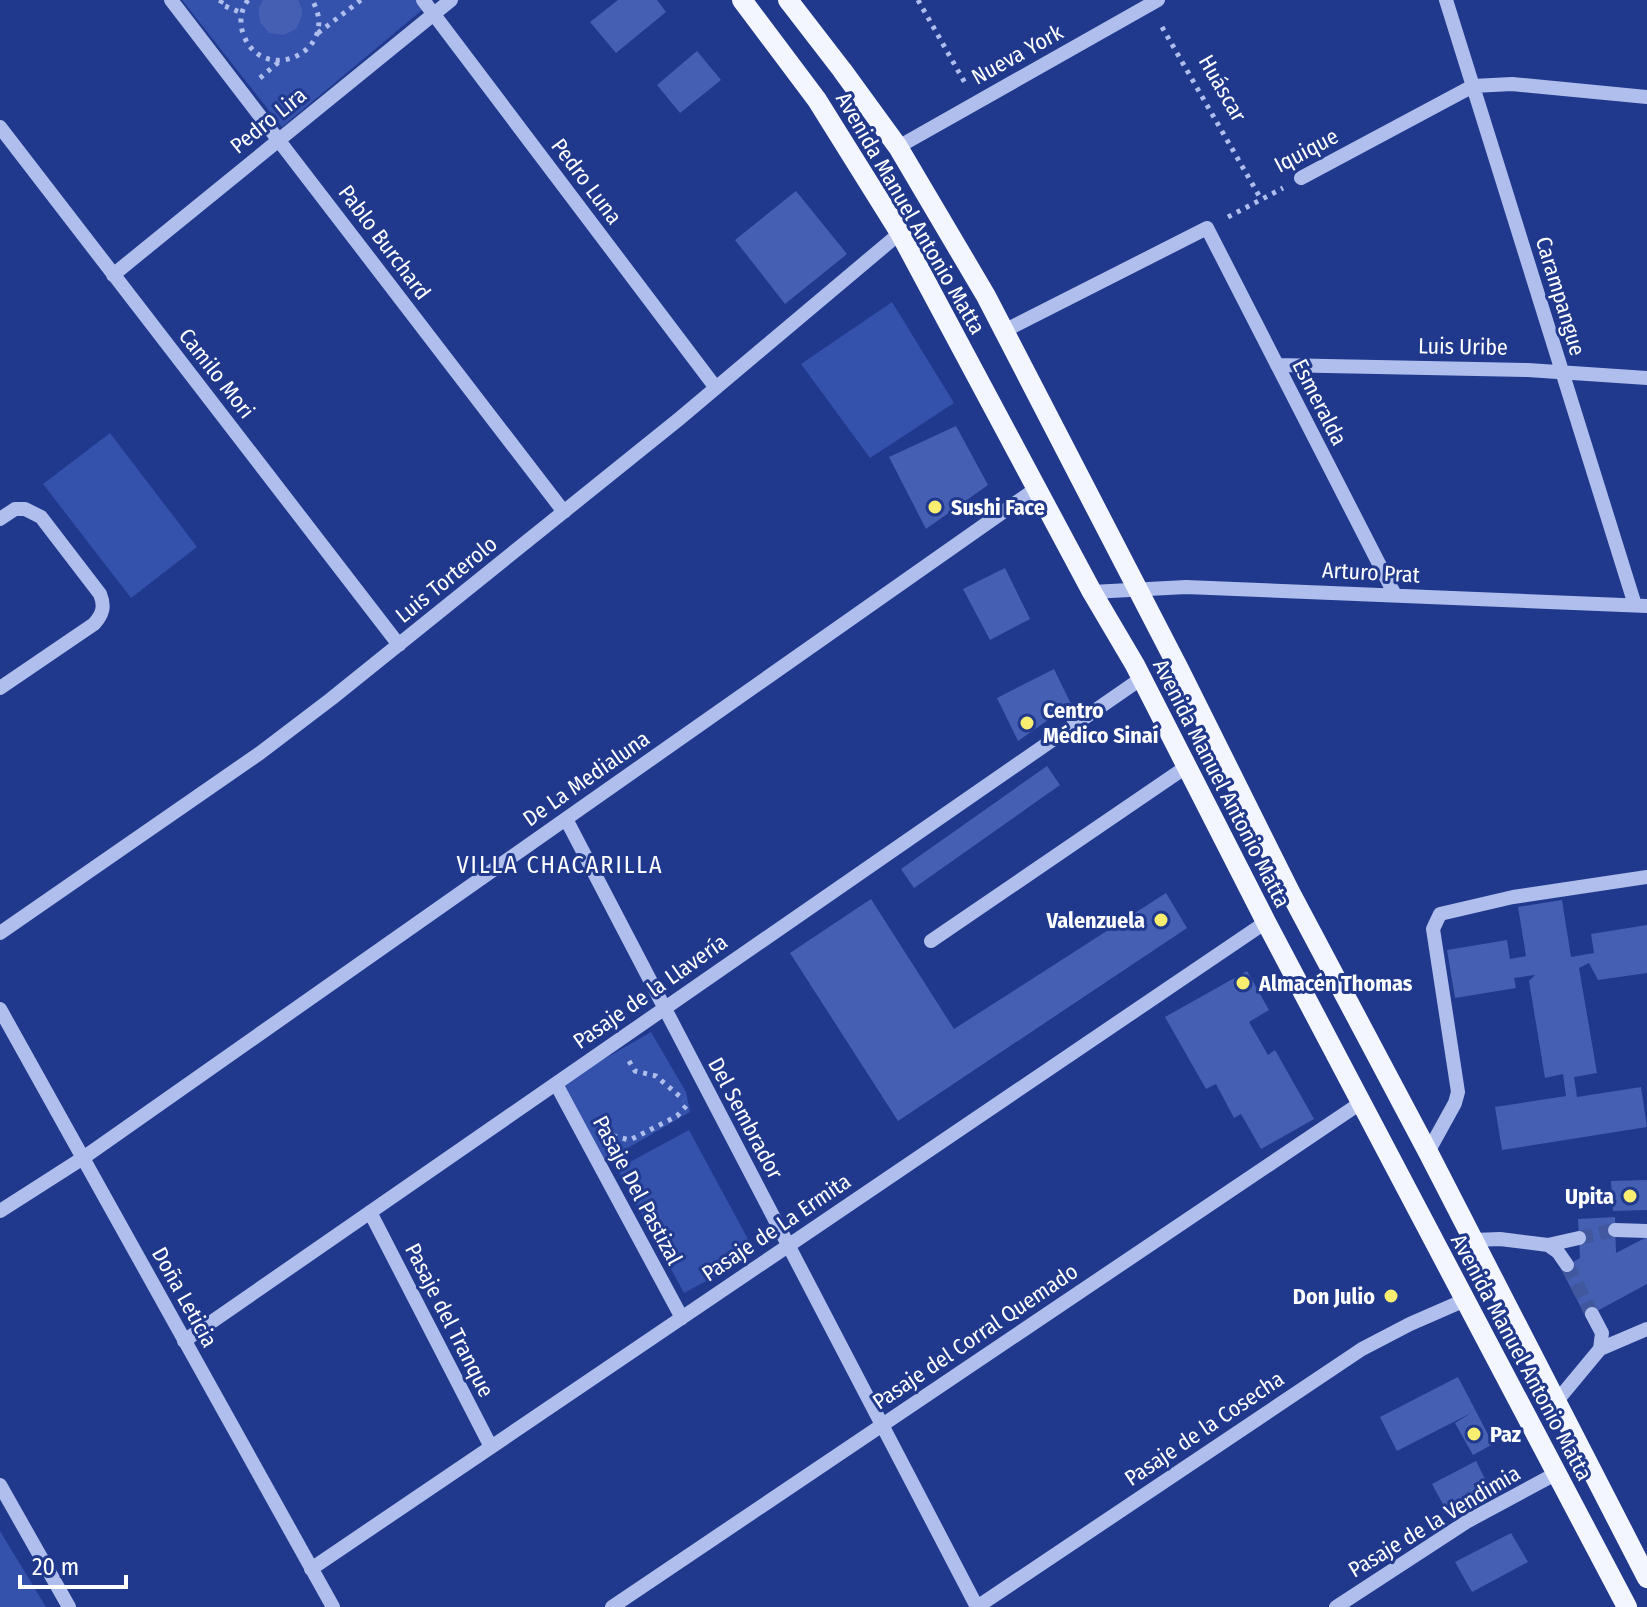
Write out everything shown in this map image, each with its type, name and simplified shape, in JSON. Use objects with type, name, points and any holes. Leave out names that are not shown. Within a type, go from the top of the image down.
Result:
[{"type":"main road","name":"Avenida Manuel Antonio Matta","points":[[742,0],[817,100],[900,233],[1092,592],[1142,678],[1266,922],[1627,1607]]},
{"type":"main road","name":"Avenida Manuel Antonio Matta","points":[[788,0],[898,147],[986,296],[1179,669],[1290,892],[1474,1240],[1647,1578]]},
{"type":"street","name":"Pablo Burchard","points":[[171,0],[564,512]]},
{"type":"street","name":"Pedro Luna","points":[[423,0],[716,388]]},
{"type":"street","name":"Pedro Lira","points":[[113,275],[451,0]]},
{"type":"street","name":"Carampangue","points":[[1446,0],[1562,372],[1641,606]]},
{"type":"street","name":"Nueva York","points":[[898,147],[1151,2]]},
{"type":"street","name":"Iquique","points":[[1301,178],[1473,86],[1512,84],[1647,97]]},
{"type":"street","name":"Camilo Mori","points":[[0,127],[399,645]]},
{"type":"street","points":[[1004,331],[1207,228]]},
{"type":"street","name":"Esmeralda","points":[[1207,228],[1395,595]]},
{"type":"street","name":"Luis Torterolo","points":[[0,933],[260,753],[399,645],[716,388],[900,233]]},
{"type":"street","name":"Luis Uribe","points":[[1277,365],[1528,370],[1647,378]]},
{"type":"street","name":"De La Medialuna","points":[[0,1211],[83,1158],[1037,488]]},
{"type":"street","points":[[0,519],[15,509],[25,509],[41,517],[100,594],[103,608],[101,617],[94,624],[0,688]]},
{"type":"street","name":"Arturo Prat","points":[[1092,592],[1186,587],[1641,606]]},
{"type":"street","name":"Pasaje de la Llavería","points":[[184,1341],[1142,678]]},
{"type":"street","points":[[931,941],[1186,767]]},
{"type":"street","name":"Del Sembrador","points":[[566,819],[977,1607]]},
{"type":"street","points":[[1428,1152],[1458,1092],[1433,929],[1440,914],[1513,897],[1647,877]]},
{"type":"street","name":"Pasaje de La Ermita","points":[[311,1569],[1266,922]]},
{"type":"street","name":"Doña Leticia","points":[[0,1009],[333,1607]]},
{"type":"street","name":"Pasaje Del Pastizal","points":[[556,1084],[682,1318]]},
{"type":"street","name":"Pasaje del Corral Quemado","points":[[612,1607],[1362,1102]]},
{"type":"street","name":"Pasaje del Tranque","points":[[370,1212],[491,1447]]},
{"type":"street","points":[[1615,1230],[1647,1231]]},
{"type":"street","points":[[1474,1240],[1500,1239],[1548,1245],[1579,1238]]},
{"type":"street","points":[[1548,1245],[1558,1252],[1567,1265]]},
{"type":"street","name":"Pasaje de la Cosecha","points":[[977,1607],[1362,1349],[1465,1300]]},
{"type":"street","points":[[1592,1314],[1602,1333],[1600,1349]]},
{"type":"street","points":[[1556,1402],[1600,1349],[1647,1329]]},
{"type":"street","name":"Pasaje de la Vendimia","points":[[1336,1607],[1468,1521],[1557,1473]]},
{"type":"street","points":[[0,1485],[4,1503],[69,1607]]},
{"type":"path","points":[[222,0],[220,4],[242,13]]},
{"type":"path","points":[[248,0],[242,13],[242,31],[247,43],[256,53],[281,61],[304,52],[318,33],[357,1]]},
{"type":"path","points":[[312,0],[317,7],[318,33]]},
{"type":"path","points":[[918,0],[976,103]]},
{"type":"path","name":"Huáscar","points":[[1151,2],[1261,199]]},
{"type":"path","name":"Iquique","points":[[1207,228],[1301,178]]},
{"type":"path","points":[[616,1042],[635,1071],[656,1076],[688,1104]]},
{"type":"path","points":[[609,1135],[630,1140],[677,1116],[688,1104],[709,1093]]},
{"type":"shaded area","points":[[182,0],[434,0],[282,127]]},
{"type":"shaded area","points":[[892,302],[954,403],[870,458],[801,364]]},
{"type":"shaded area","points":[[110,433],[197,547],[131,598],[43,484]]},
{"type":"shaded area","points":[[651,1032],[686,1092],[690,1112],[604,1162],[559,1085]]},
{"type":"shaded area","points":[[689,1130],[756,1254],[684,1293],[617,1169]]},
{"type":"shaded area","points":[[0,1531],[46,1607],[0,1607]]},
{"type":"building","points":[[263,0],[298,0],[302,16],[296,29],[284,35],[269,33],[260,22],[259,7]]},
{"type":"building","points":[[618,0],[657,0],[666,12],[616,53],[590,22]]},
{"type":"building","points":[[697,51],[721,80],[680,113],[657,85]]},
{"type":"building","points":[[796,191],[847,254],[785,304],[735,240]]},
{"type":"building","name":"Sushi Face","points":[[956,426],[988,485],[926,529],[889,457]]},
{"type":"building","points":[[1005,568],[1030,619],[990,640],[963,589]]},
{"type":"building","name":"Centro Médico Sinaí","points":[[1054,669],[1071,704],[1018,741],[997,698]]},
{"type":"building","points":[[1047,766],[1060,785],[914,888],[901,869]]},
{"type":"building","points":[[1166,893],[1187,928],[898,1121],[790,953],[871,899],[954,1029]]},
{"type":"building","points":[[1562,900],[1571,957],[1594,953],[1591,934],[1647,925],[1647,973],[1598,980],[1589,963],[1579,968],[1597,1073],[1574,1077],[1577,1097],[1641,1087],[1647,1127],[1502,1150],[1495,1107],[1566,1096],[1563,1074],[1545,1078],[1529,981],[1535,975],[1514,978],[1516,988],[1455,998],[1447,950],[1507,940],[1510,959],[1526,956],[1518,907]]},
{"type":"building","points":[[1247,971],[1269,1010],[1249,1022],[1268,1055],[1275,1050],[1314,1119],[1261,1149],[1241,1114],[1234,1118],[1216,1084],[1206,1089],[1165,1017]]},
{"type":"building","name":"Upita","points":[[1647,1180],[1647,1210],[1613,1211],[1611,1181]]},
{"type":"building","points":[[1615,1217],[1616,1253],[1647,1237],[1647,1284],[1586,1317],[1561,1269],[1580,1258],[1578,1219]]},
{"type":"building","points":[[1458,1377],[1493,1444],[1473,1455],[1455,1423],[1471,1413],[1397,1451],[1380,1417]]},
{"type":"building","points":[[1476,1461],[1488,1485],[1445,1508],[1432,1484]]},
{"type":"building","points":[[1511,1533],[1528,1562],[1472,1592],[1455,1562]]},
{"type":"tunnel","points":[[1579,1238],[1615,1230]]},
{"type":"tunnel","points":[[1567,1265],[1592,1314]]},
{"type":"place","name":"Sushi Face","points":[[935,507]]},
{"type":"place","name":"Centro Médico Sinaí","points":[[1027,723]]},
{"type":"place","name":"Valenzuela","points":[[1161,920]]},
{"type":"place","name":"Almacén Thomas","points":[[1243,983]]},
{"type":"place","name":"Upita","points":[[1630,1196]]},
{"type":"place","name":"Don Julio","points":[[1391,1296]]},
{"type":"place","name":"Paz","points":[[1474,1434]]},
{"type":"district","name":"VILLA CHACARILLA","points":[[560,865]]}]
